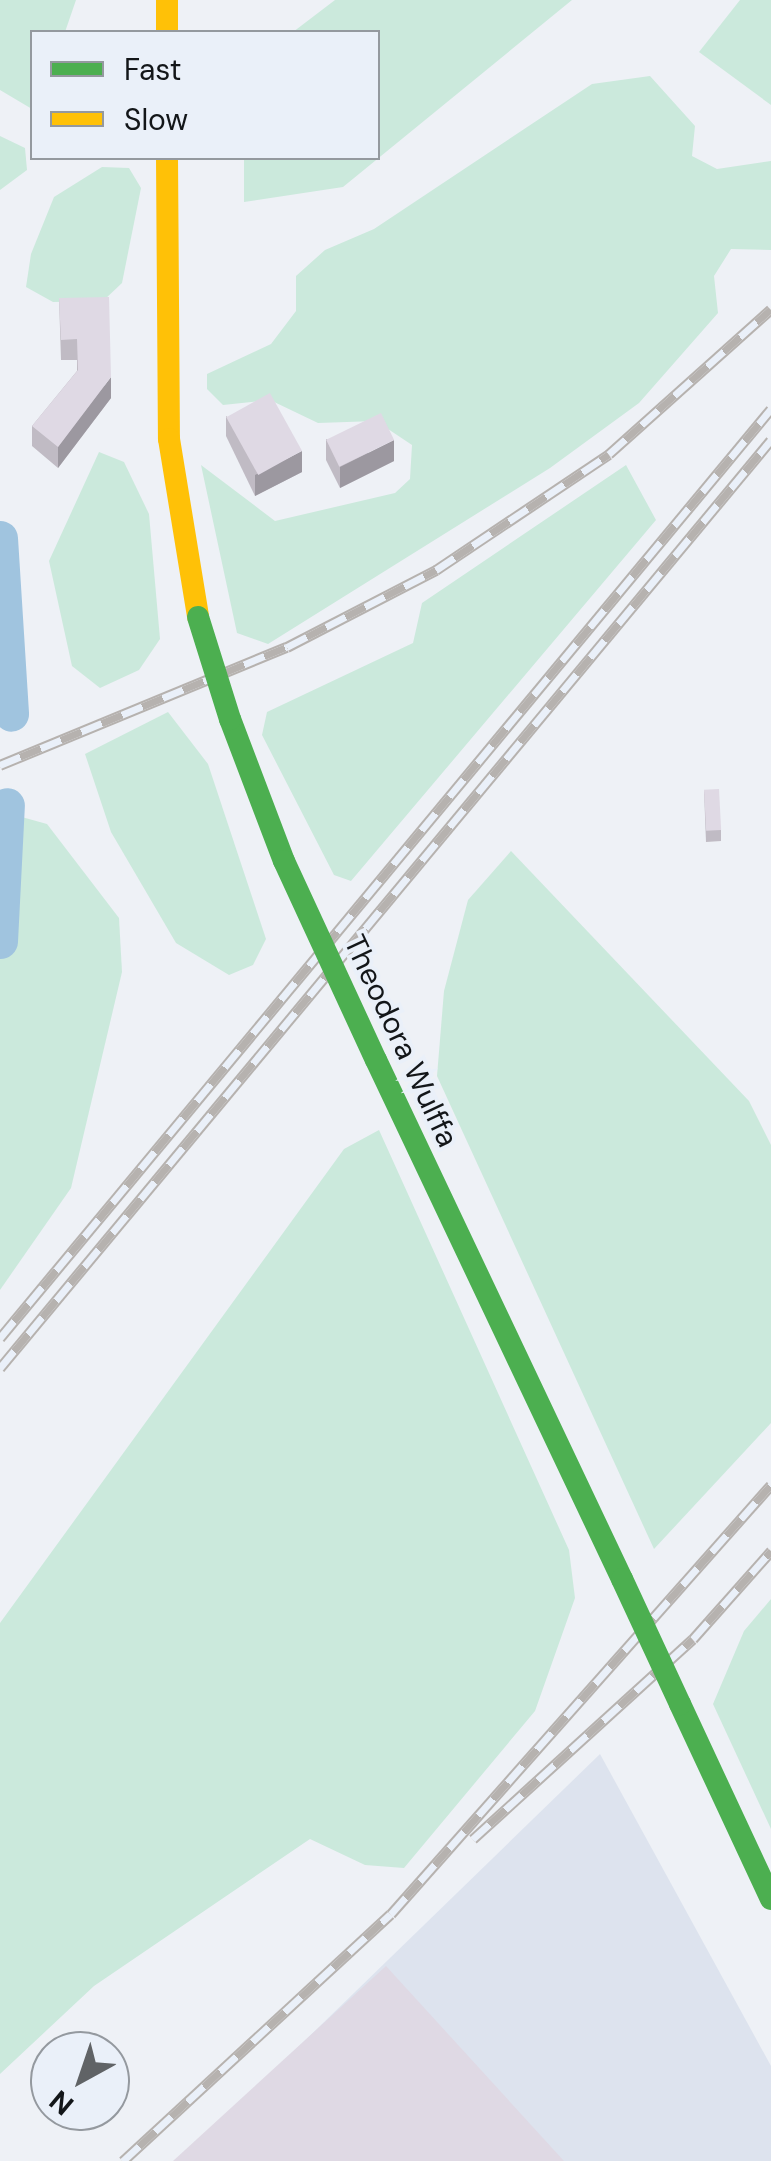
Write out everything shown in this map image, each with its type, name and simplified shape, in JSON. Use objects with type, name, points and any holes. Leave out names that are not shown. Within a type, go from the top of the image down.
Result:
[{"type":"street","points":[[167,0],[167,30]]},
{"type":"street","name":"Theodora Wulffa","points":[[167,160],[170,438],[198,617],[230,719],[284,861],[771,1899]]},
{"type":"shaded area","points":[[600,1754],[771,2066],[771,2161],[181,2161]]},
{"type":"green space","points":[[0,0],[76,0],[66,30],[30,30],[30,108],[0,90]]},
{"type":"green space","points":[[335,0],[572,0],[380,157],[380,30],[296,30]]},
{"type":"green space","points":[[740,0],[771,0],[771,105],[699,52]]},
{"type":"green space","points":[[650,76],[695,126],[692,156],[717,169],[771,161],[771,250],[731,249],[714,276],[718,313],[639,403],[550,468],[268,644],[237,633],[201,465],[275,521],[395,493],[410,479],[412,445],[376,421],[318,423],[270,400],[223,405],[207,389],[207,374],[271,344],[296,311],[296,276],[325,250],[374,229],[592,84]]},
{"type":"green space","points":[[0,136],[25,148],[27,170],[0,190]]},
{"type":"green space","points":[[244,160],[376,160],[343,187],[244,202]]},
{"type":"green space","points":[[102,167],[129,168],[141,188],[122,283],[103,301],[53,302],[26,287],[31,254],[54,197]]},
{"type":"green space","points":[[99,452],[124,462],[149,514],[160,639],[139,670],[100,688],[72,666],[49,561]]},
{"type":"green space","points":[[626,465],[656,520],[351,881],[334,875],[262,735],[267,712],[413,643],[422,603]]},
{"type":"green space","points":[[168,712],[208,764],[266,939],[253,965],[229,975],[176,943],[111,832],[85,754]]},
{"type":"green space","points":[[0,811],[47,824],[119,918],[122,972],[71,1188],[0,1290]]},
{"type":"green space","points":[[511,851],[749,1101],[771,1145],[771,1423],[654,1549],[437,1076],[444,991],[468,900]]},
{"type":"green space","points":[[379,1130],[569,1550],[575,1598],[535,1711],[404,1868],[365,1865],[310,1839],[94,1986],[46,2031],[30,2031],[30,2046],[0,2074],[0,1623],[344,1149]]},
{"type":"green space","points":[[771,1599],[771,1829],[713,1704],[744,1631]]},
{"type":"building","points":[[109,297],[111,377],[58,447],[32,426],[78,370],[77,339],[61,340],[59,298]]},
{"type":"building","points":[[270,393],[302,451],[258,475],[226,417]]},
{"type":"building","points":[[381,413],[394,440],[339,467],[326,440]]},
{"type":"building","points":[[719,789],[721,830],[706,831],[704,790]]},
{"type":"building","points":[[386,1966],[564,2161],[173,2161]]},
{"type":"waterway","points":[[0,538],[11,714]]},
{"type":"waterway","points":[[0,941],[7,805]]},
{"type":"railway","points":[[0,765],[287,647],[436,570],[609,454],[771,309]]},
{"type":"railway","points":[[0,1338],[771,409]]},
{"type":"railway","points":[[0,1368],[771,440]]},
{"type":"railway","points":[[123,2161],[391,1914],[771,1485]]},
{"type":"railway","points":[[473,1839],[693,1639],[771,1551]]},
{"type":"traffic: fast","points":[[198,617],[230,719]]},
{"type":"traffic: fast","points":[[230,719],[284,861]]},
{"type":"traffic: fast","points":[[284,861],[376,1060]]},
{"type":"traffic: fast","points":[[376,1060],[622,1579]]},
{"type":"traffic: fast","points":[[622,1579],[680,1704]]},
{"type":"traffic: fast","points":[[680,1704],[771,1899]]},
{"type":"traffic: slow","points":[[167,0],[167,30]]},
{"type":"traffic: slow","points":[[167,160],[169,439],[198,617]]}]
